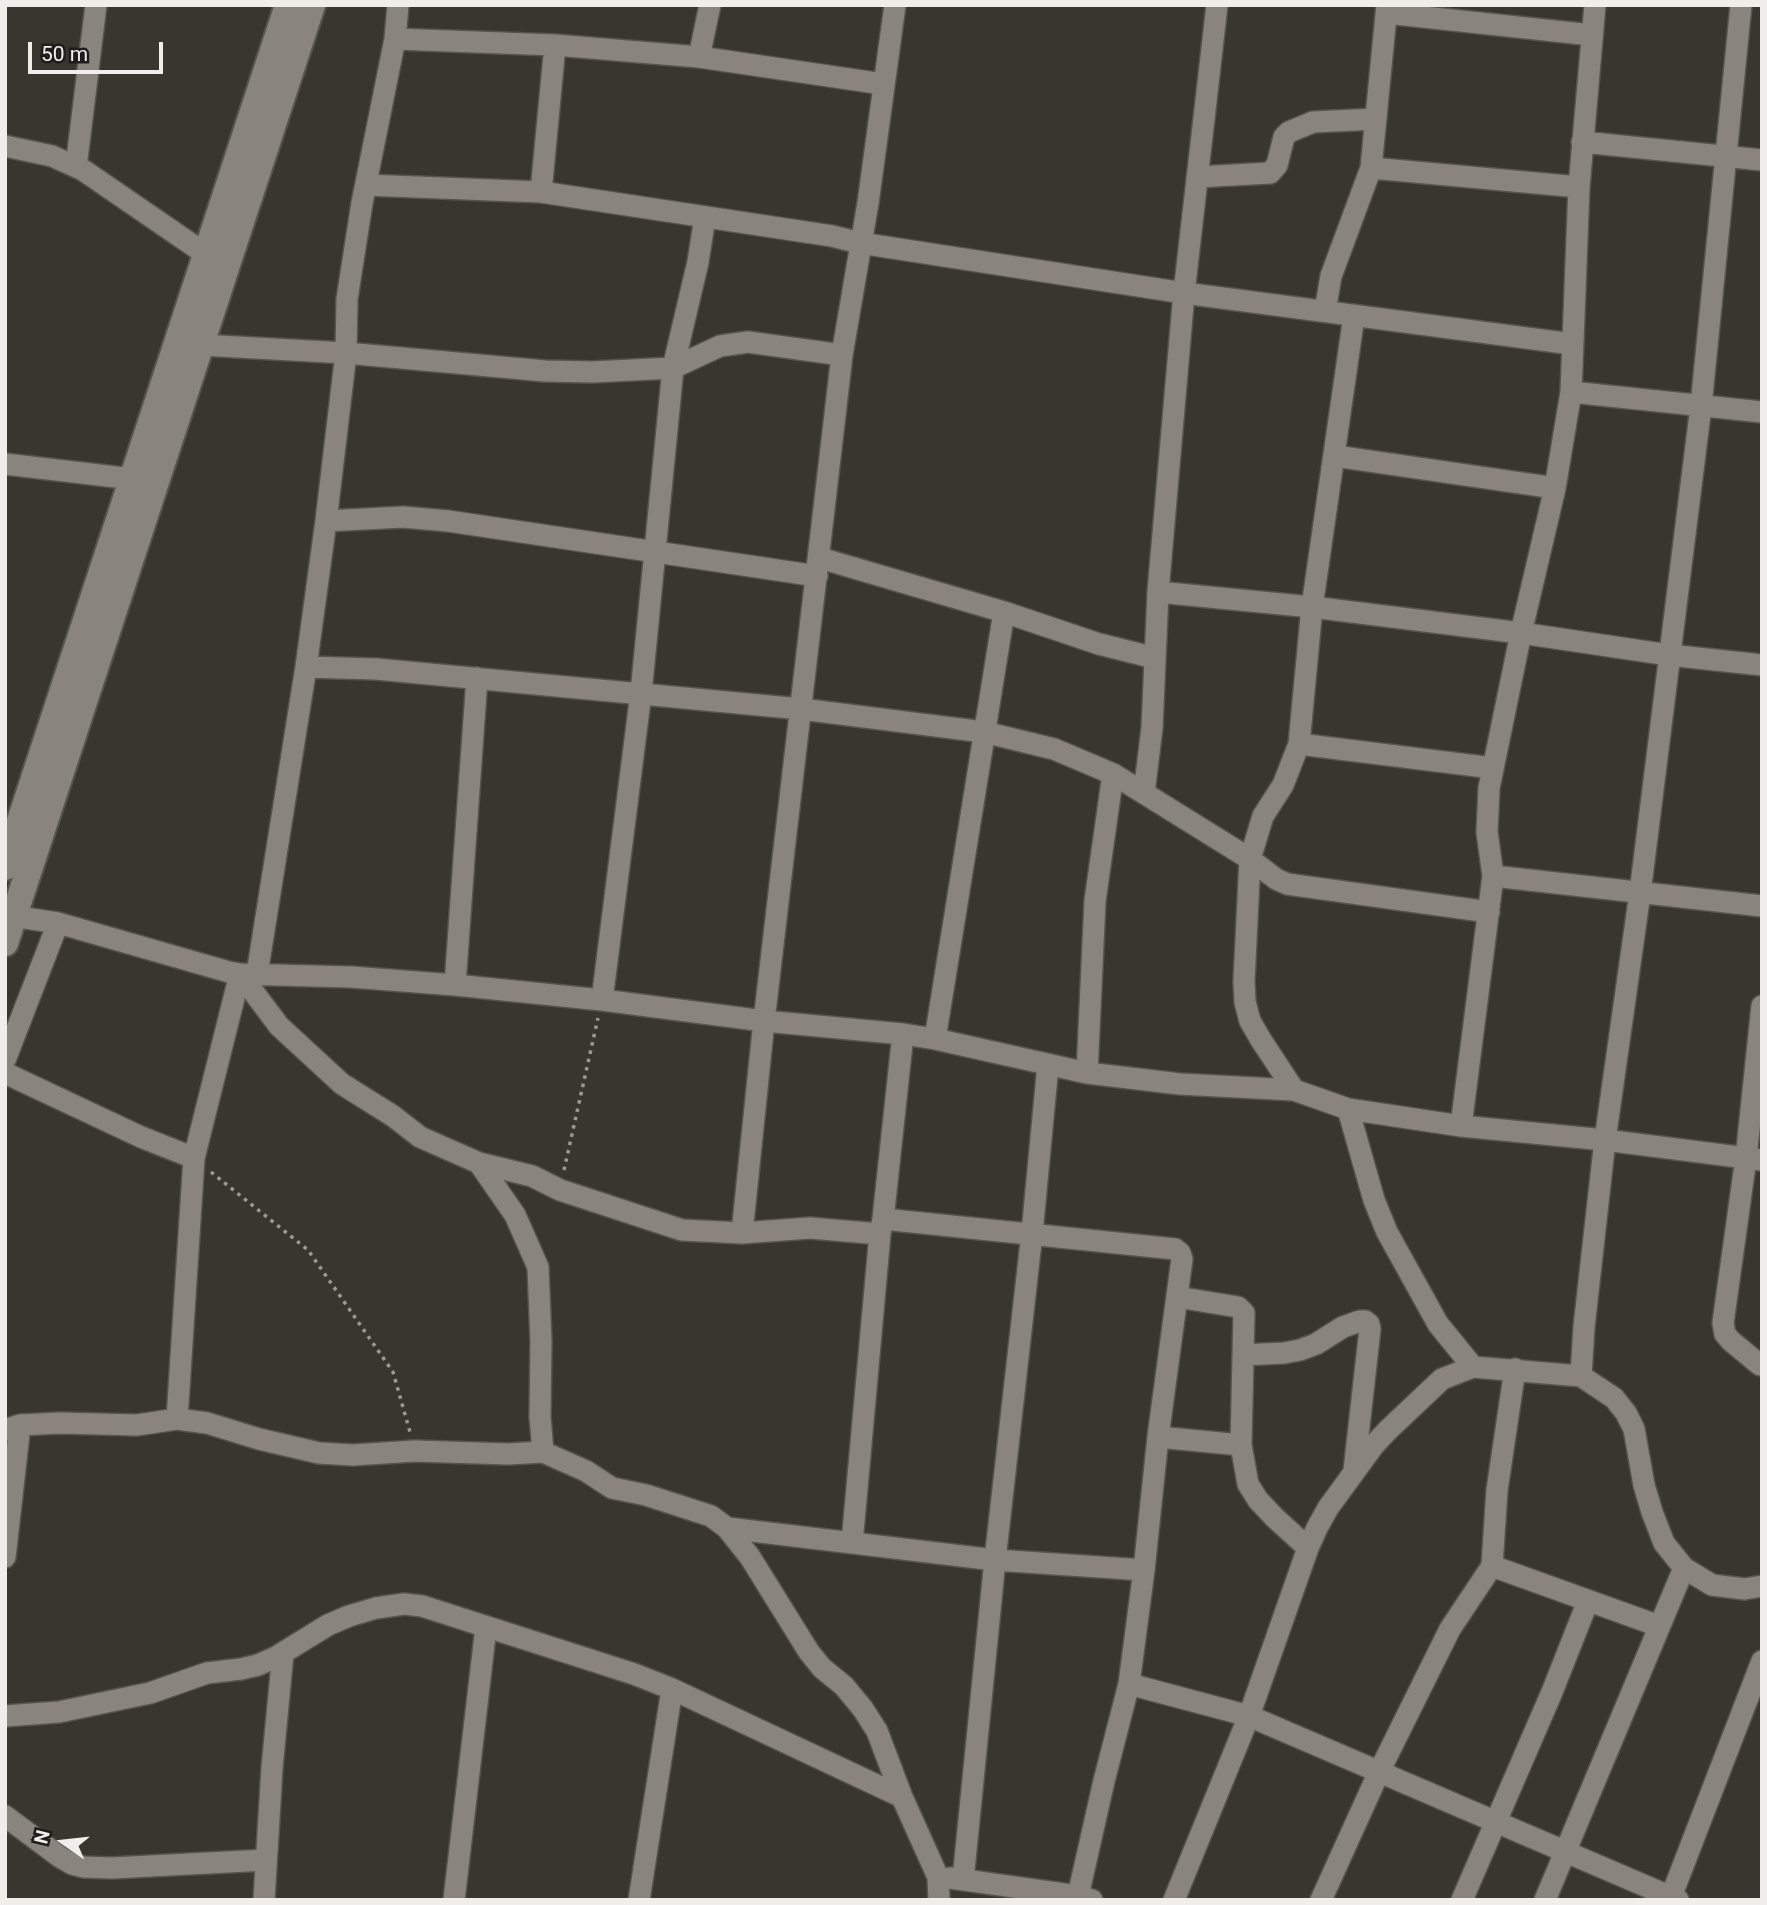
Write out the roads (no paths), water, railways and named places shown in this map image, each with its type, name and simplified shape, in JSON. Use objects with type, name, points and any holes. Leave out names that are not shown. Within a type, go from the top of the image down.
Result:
[{"type":"street","points":[[76,167],[96,5]]},
{"type":"street","points":[[5,943],[10,916],[201,345],[288,5]]},
{"type":"street","points":[[5,867],[207,255],[243,181],[312,5]]},
{"type":"street","points":[[177,1419],[194,1158],[248,974],[306,667],[327,521],[346,353],[346,299],[395,38],[398,5]]},
{"type":"street","points":[[699,57],[710,5]]},
{"type":"street","points":[[742,1233],[764,1021],[842,355],[895,5]]},
{"type":"street","points":[[1144,793],[1152,728],[1158,592],[1184,293],[1217,5]]},
{"type":"street","points":[[1461,1126],[1493,876],[1487,832],[1489,788],[1555,488],[1571,392],[1579,187],[1595,5]]},
{"type":"street","points":[[1581,1376],[1605,1140],[1640,893],[1701,406],[1741,5]]},
{"type":"street","points":[[1325,312],[1331,276],[1371,168],[1387,9],[1592,35]]},
{"type":"street","points":[[395,38],[555,45],[699,57],[883,84]]},
{"type":"street","points":[[541,192],[555,45]]},
{"type":"street","points":[[1197,177],[1270,173],[1277,165],[1282,142],[1289,132],[1313,122],[1376,119]]},
{"type":"street","points":[[1582,142],[1762,160]]},
{"type":"street","points":[[5,146],[52,156],[76,167],[207,255]]},
{"type":"street","points":[[1371,168],[1579,187]]},
{"type":"street","points":[[366,185],[541,192],[1184,293],[1572,344]]},
{"type":"street","points":[[602,1000],[641,693],[673,368],[698,262],[705,217]]},
{"type":"street","points":[[1294,1090],[1255,1031],[1245,1002],[1250,859],[1263,816],[1283,785],[1299,744],[1312,607],[1354,316]]},
{"type":"street","points":[[201,345],[346,353],[545,371],[593,372],[673,368],[720,346],[748,342],[842,355]]},
{"type":"street","points":[[1571,392],[1762,412]]},
{"type":"street","points":[[1335,456],[1555,488]]},
{"type":"street","points":[[5,464],[133,479]]},
{"type":"street","points":[[327,521],[403,517],[449,521],[656,552],[819,567],[1004,612],[1099,644],[1155,659]]},
{"type":"street","points":[[1158,592],[1312,607],[1762,665]]},
{"type":"street","points":[[935,1039],[1004,612]]},
{"type":"street","points":[[306,667],[376,669],[641,693],[801,709],[984,732],[1054,750],[1113,774],[1276,878],[1299,887],[1489,912]]},
{"type":"street","points":[[455,985],[477,678]]},
{"type":"street","points":[[1299,744],[1493,768]]},
{"type":"street","points":[[1087,1073],[1095,901],[1113,774]]},
{"type":"street","points":[[1493,876],[1762,906]]},
{"type":"street","points":[[10,916],[58,923],[229,972],[455,985],[602,1000],[764,1021],[903,1034],[1087,1073],[1180,1084],[1294,1090],[1348,1109],[1461,1126],[1605,1140],[1754,1159]]},
{"type":"street","points":[[5,1060],[58,923]]},
{"type":"street","points":[[248,974],[279,1026],[342,1084],[393,1116],[420,1137],[479,1163],[532,1176],[560,1190],[682,1230],[742,1233],[881,1226],[1032,1233],[1175,1249],[1180,1253],[1182,1259],[1129,1684],[1104,1782],[1085,1898],[938,1877]]},
{"type":"street","points":[[1759,1365],[1725,1334],[1723,1323],[1754,1159],[1762,1006]]},
{"type":"street","points":[[852,1543],[881,1226],[903,1034]]},
{"type":"street","points":[[963,1880],[1048,1065]]},
{"type":"street","points":[[5,1073],[141,1137],[194,1158]]},
{"type":"street","points":[[1348,1109],[1374,1200],[1387,1232],[1438,1324],[1473,1367]]},
{"type":"street","points":[[479,1163],[515,1215],[538,1267],[543,1452]]},
{"type":"street","points":[[1177,1297],[1238,1307],[1244,1313],[1241,1445],[1248,1484],[1258,1500],[1308,1548]]},
{"type":"street","points":[[1244,1355],[1300,1350],[1352,1324],[1360,1321],[1369,1324],[1353,1474]]},
{"type":"street","points":[[1174,1900],[1250,1716],[1317,1528],[1328,1508],[1374,1445],[1442,1379],[1473,1367],[1581,1376],[1614,1398],[1626,1413],[1634,1429],[1652,1512],[1664,1543],[1684,1568],[1712,1585],[1745,1589],[1762,1586]]},
{"type":"street","points":[[1321,1900],[1379,1772],[1450,1629],[1492,1566],[1497,1490],[1515,1369]]},
{"type":"street","points":[[5,1557],[13,1427],[60,1423],[137,1425],[177,1419],[207,1423],[318,1453],[353,1455],[415,1451],[508,1454],[543,1452],[586,1471],[612,1488],[646,1495],[711,1516],[727,1528],[750,1557],[809,1652],[822,1668],[844,1686],[877,1731],[902,1797],[938,1877],[939,1900]]},
{"type":"street","points":[[1158,1437],[1241,1445]]},
{"type":"street","points":[[727,1528],[995,1560],[1144,1570]]},
{"type":"street","points":[[1492,1566],[1659,1626]]},
{"type":"street","points":[[1545,1900],[1684,1568]]},
{"type":"street","points":[[1462,1900],[1552,1692],[1588,1601]]},
{"type":"street","points":[[5,1716],[58,1712],[150,1692],[207,1673],[258,1665],[349,1616],[404,1604],[422,1606],[635,1674],[902,1797]]},
{"type":"street","points":[[454,1900],[486,1627]]},
{"type":"street","points":[[264,1900],[283,1653]]},
{"type":"street","points":[[1129,1684],[1250,1716],[1675,1898],[1762,1661]]},
{"type":"street","points":[[639,1900],[672,1689]]},
{"type":"street","points":[[5,1816],[60,1857],[84,1867],[266,1860]]}]
